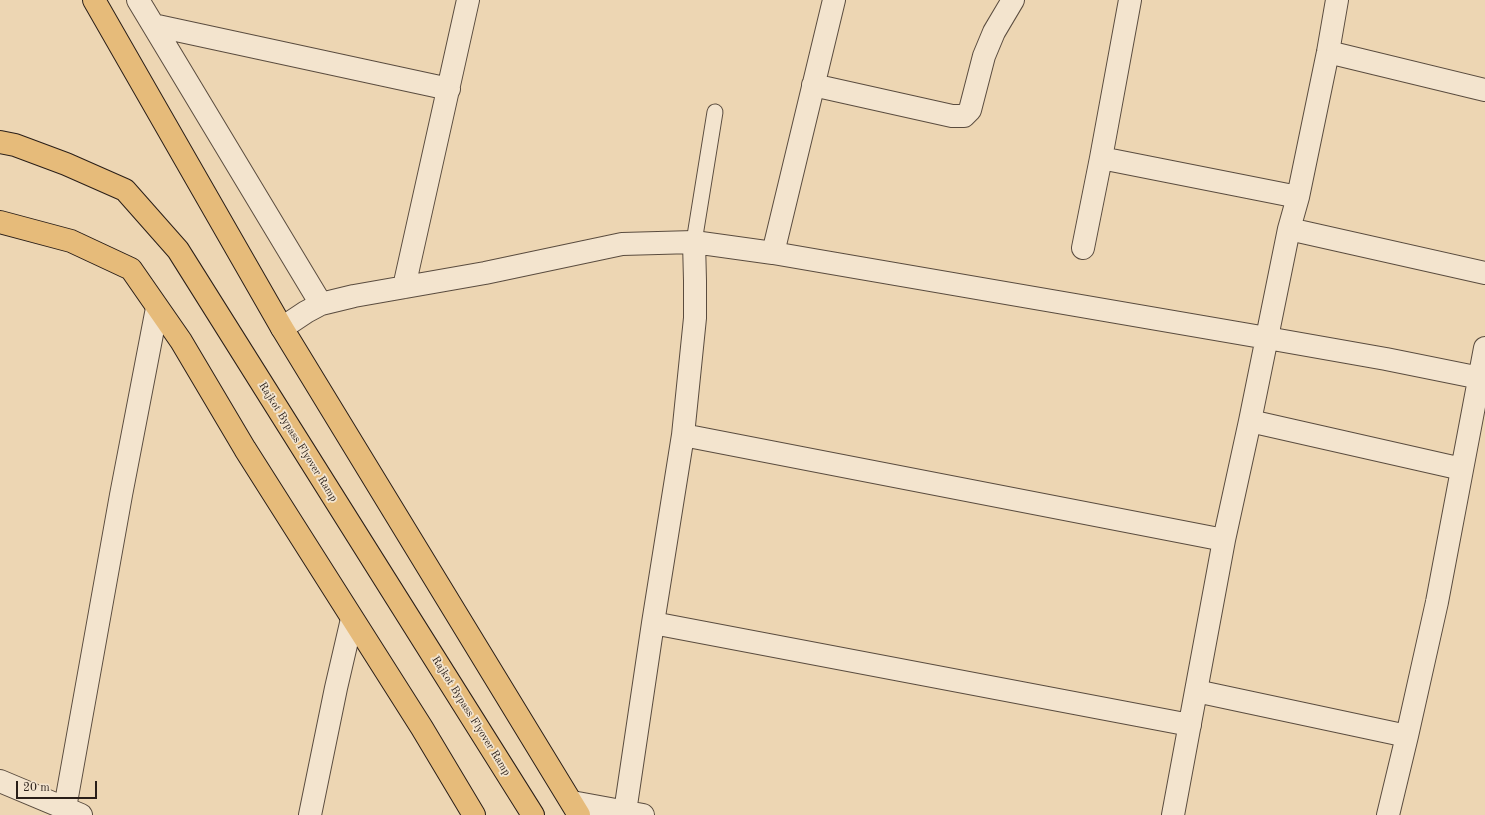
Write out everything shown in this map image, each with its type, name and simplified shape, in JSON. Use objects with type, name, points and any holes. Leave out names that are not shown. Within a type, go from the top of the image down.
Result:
[{"type":"highway","points":[[94,0],[282,328],[576,809]]},
{"type":"highway","name":"Rajkot Bypass Flyover Ramp","points":[[0,142],[15,144],[66,164],[125,190],[178,250],[533,815]]},
{"type":"highway","points":[[0,222],[71,241],[131,269],[181,342],[245,449],[422,728],[474,815]]},
{"type":"street","points":[[138,0],[321,304]]},
{"type":"street","points":[[404,287],[468,0]]},
{"type":"street","points":[[773,253],[834,0]]},
{"type":"street","points":[[814,85],[952,116],[964,116],[970,110],[984,56],[994,32],[1013,0]]},
{"type":"street","points":[[1083,248],[1130,0]]},
{"type":"street","points":[[1173,815],[1224,540],[1250,422],[1289,229],[1298,197],[1328,52],[1337,0]]},
{"type":"street","points":[[154,26],[448,89]]},
{"type":"street","points":[[1328,52],[1485,90]]},
{"type":"street","points":[[1101,158],[1298,197]]},
{"type":"street","points":[[1289,229],[1485,272]]},
{"type":"street","points":[[282,328],[321,304],[354,296],[485,273],[622,244],[694,242],[773,253],[1267,338],[1386,359],[1482,379]]},
{"type":"street","points":[[576,809],[634,814],[653,623],[683,435],[694,318],[694,242]]},
{"type":"street","points":[[0,781],[73,812],[122,495],[157,308]]},
{"type":"street","points":[[1388,815],[1437,602],[1462,469],[1482,379],[1485,348]]},
{"type":"street","points":[[1250,422],[1462,469]]},
{"type":"street","points":[[683,435],[1224,540]]},
{"type":"street","points":[[310,815],[352,618]]},
{"type":"street","points":[[653,623],[1190,724]]},
{"type":"street","points":[[1196,691],[1407,736]]},
{"type":"lane","points":[[694,242],[715,112]]}]
